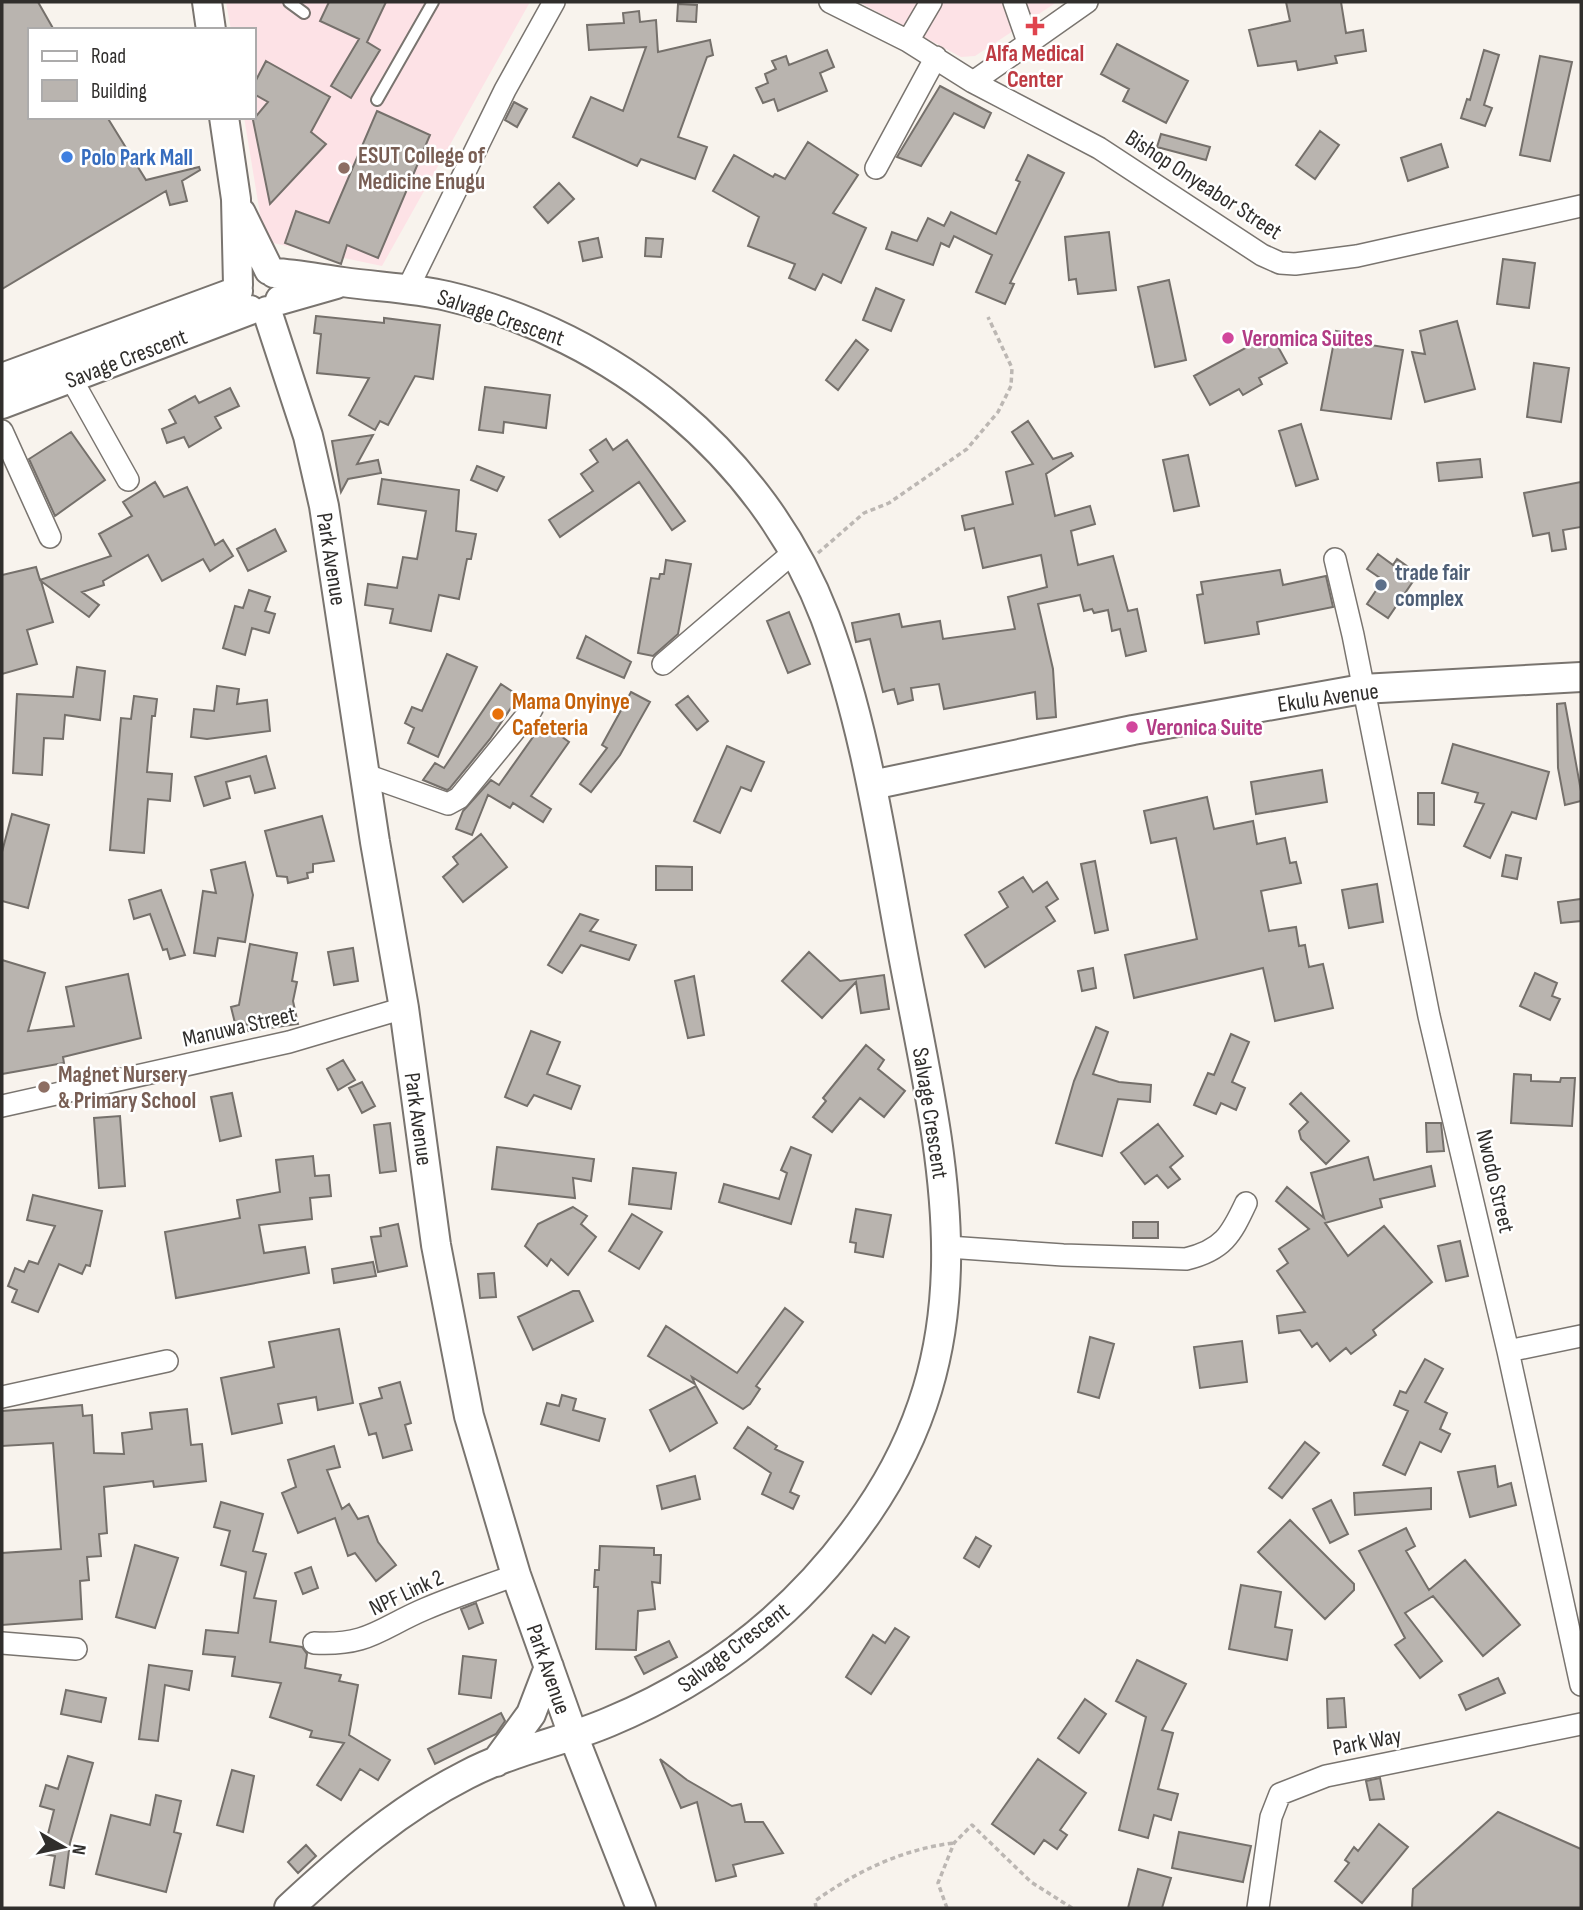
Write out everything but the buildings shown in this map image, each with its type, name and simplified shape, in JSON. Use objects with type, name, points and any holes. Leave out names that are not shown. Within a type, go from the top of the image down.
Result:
[{"type":"main road","points":[[207,2],[211,28]]},
{"type":"main road","name":"Park Avenue","points":[[224,119],[255,300],[307,436],[319,484],[404,1008],[436,1245],[461,1378],[489,1489],[516,1575],[573,1735],[641,1908]]},
{"type":"main road","points":[[236,199],[247,231],[282,287],[255,300]]},
{"type":"main road","points":[[255,300],[250,270],[271,271]]},
{"type":"main road","name":"Salvage Crescent","points":[[271,271],[342,282],[408,288],[453,297],[528,321],[565,337],[631,376],[670,404],[730,464],[767,511],[797,560],[831,636],[864,744],[926,1074],[948,1247],[944,1306],[935,1365],[918,1419],[898,1462],[871,1509],[836,1557],[789,1609],[710,1670],[637,1710],[466,1775],[406,1811],[358,1845],[289,1908]]},
{"type":"main road","points":[[255,300],[342,282]]},
{"type":"main road","name":"Savage Crescent","points":[[2,378],[153,334],[255,300]]},
{"type":"main road","name":"Savage Crescent","points":[[2,404],[72,380],[153,334]]},
{"type":"main road","name":"Ekulu Avenue","points":[[872,785],[1133,730],[1362,689],[1581,677]]},
{"type":"main road","points":[[496,1762],[531,1714],[549,1667]]},
{"type":"street","points":[[408,288],[500,101],[554,2]]},
{"type":"street","name":"Bishop Onyeabor Street","points":[[830,2],[908,41],[974,82],[1099,148],[1262,255],[1280,262],[1295,264],[1357,256],[1581,206]]},
{"type":"street","points":[[908,41],[930,2]]},
{"type":"street","points":[[1014,2],[1028,43]]},
{"type":"street","points":[[974,82],[1087,2]]},
{"type":"street","points":[[876,168],[936,57]]},
{"type":"street","points":[[72,380],[128,480]]},
{"type":"street","points":[[2,431],[50,537]]},
{"type":"street","name":"Nwodo Street","points":[[1335,559],[1429,1016],[1508,1351],[1581,1685]]},
{"type":"street","points":[[663,663],[797,560]]},
{"type":"street","points":[[366,775],[448,804],[459,798],[532,709]]},
{"type":"street","name":"Manuwa Street","points":[[2,1106],[289,1042],[404,1008]]},
{"type":"street","points":[[948,1247],[1063,1255],[1186,1259],[1203,1255],[1230,1238],[1246,1203]]},
{"type":"street","points":[[1508,1351],[1581,1336]]},
{"type":"street","points":[[2,1396],[167,1361]]},
{"type":"street","name":"NPF Link 2","points":[[314,1643],[348,1642],[380,1634],[423,1610],[516,1575]]},
{"type":"street","points":[[2,1643],[76,1649]]},
{"type":"street","name":"Park Way","points":[[1258,1908],[1270,1817],[1279,1794],[1325,1776],[1581,1724]]},
{"type":"lane","points":[[289,2],[304,13]]},
{"type":"lane","points":[[377,100],[433,2]]},
{"type":"path","points":[[797,560],[864,513],[889,503],[967,449],[998,412],[1011,386],[1012,368],[988,317]]},
{"type":"path","points":[[947,1908],[938,1883],[954,1843],[972,1825],[1031,1882],[1072,1908]]},
{"type":"path","points":[[817,1908],[815,1900],[840,1883],[881,1863],[925,1846],[954,1843]]},
{"type":"shaded area","name":"ESUT College of Medicine Enugu","points":[[226,2],[530,2],[382,266],[273,243],[261,220],[244,119],[256,119],[256,28],[231,28]]},
{"type":"shaded area","points":[[859,2],[1057,2],[975,56],[961,57]]},
{"type":"place","name":"Alfa Medical Center","points":[[1035,26]]},
{"type":"place","name":"Polo Park Mall","points":[[67,157]]},
{"type":"place","name":"ESUT College of Medicine Enugu","points":[[344,168]]},
{"type":"place","name":"Veromica Suites","points":[[1228,338]]},
{"type":"place","name":"trade fair complex","points":[[1381,585]]},
{"type":"place","name":"Mama Onyinye Cafeteria","points":[[498,714]]},
{"type":"place","name":"Veronica Suite","points":[[1132,727]]},
{"type":"place","name":"Magnet Nursery & Primary School","points":[[44,1087]]}]
